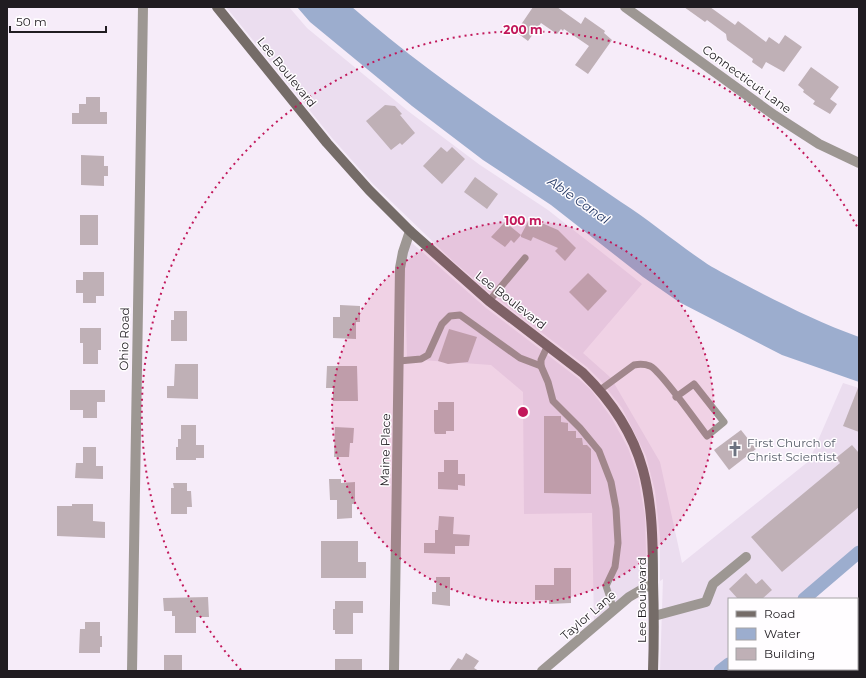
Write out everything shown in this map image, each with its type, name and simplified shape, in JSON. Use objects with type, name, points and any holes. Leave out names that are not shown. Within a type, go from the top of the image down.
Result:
[{"type":"main road","name":"Lee Boulevard","points":[[217,7],[327,143],[369,190],[410,232],[489,301],[583,373],[600,390],[616,412],[634,444],[645,474],[652,515],[654,616],[653,671]]},
{"type":"street","name":"Ohio Road","points":[[132,671],[143,7]]},
{"type":"street","name":"Connecticut Lane","points":[[625,7],[806,136],[838,154],[859,163]]},
{"type":"street","name":"Maine Place","points":[[394,671],[400,268],[402,252],[410,232]]},
{"type":"street","points":[[654,616],[706,602],[713,584],[746,557]]},
{"type":"street","name":"Taylor Lane","points":[[542,671],[629,597],[653,583]]},
{"type":"lane","points":[[489,301],[524,258]]},
{"type":"lane","points":[[399,361],[421,359],[428,355],[442,324],[450,316],[460,315],[520,358],[540,366]]},
{"type":"lane","points":[[548,345],[541,360],[540,366],[548,382],[552,401],[580,428],[599,451],[608,471],[616,509],[618,542],[615,567],[606,586],[614,610]]},
{"type":"lane","points":[[600,390],[622,372],[634,365],[641,364],[650,366],[658,373],[676,398],[708,436],[724,422],[694,384],[676,398]]},
{"type":"shaded area","points":[[226,7],[289,7],[307,28],[408,111],[480,165],[548,210],[642,284],[583,353],[611,378],[660,462],[682,563],[809,461],[843,383],[859,388],[859,559],[811,598],[728,598],[728,665],[720,671],[660,671],[663,579],[660,581],[660,537],[655,491],[646,456],[622,408],[600,380],[587,367],[494,296],[454,262],[373,184],[332,138]]},
{"type":"shaded area","points":[[404,236],[486,308],[579,379],[591,390],[611,417],[628,448],[638,476],[645,516],[647,590],[594,627],[592,513],[524,514],[523,392],[491,365],[407,359]]},
{"type":"water","name":"Able Canal","points":[[297,7],[352,7],[416,60],[484,109],[631,209],[707,264],[813,318],[859,337],[859,382],[782,355],[679,302],[643,277],[551,205],[483,160],[412,106],[310,22]]},
{"type":"building","points":[[533,7],[557,7],[581,24],[585,17],[605,31],[604,33],[612,40],[588,74],[575,65],[589,46],[564,29],[563,31],[561,29],[557,34],[541,23],[528,41],[516,32]]},
{"type":"building","points":[[684,7],[710,7],[735,25],[738,21],[766,42],[769,37],[779,44],[785,35],[802,47],[784,72],[766,62],[762,69],[752,62],[753,59],[727,40],[726,34],[707,20],[705,22]]},
{"type":"building","points":[[811,67],[839,87],[830,99],[837,104],[830,114],[813,104],[815,101],[803,92],[804,90],[798,85]]},
{"type":"building","points":[[86,97],[100,97],[100,112],[107,112],[107,124],[72,124],[72,113],[79,113],[79,104],[86,104]]},
{"type":"building","points":[[385,105],[395,106],[402,114],[400,115],[415,133],[402,145],[400,143],[391,150],[366,121]]},
{"type":"building","points":[[441,147],[447,152],[452,147],[465,159],[442,184],[423,166]]},
{"type":"building","points":[[81,155],[104,156],[104,166],[108,166],[108,176],[104,176],[104,186],[81,185]]},
{"type":"building","points":[[475,177],[498,194],[487,209],[464,192]]},
{"type":"building","points":[[80,215],[98,215],[98,245],[80,245]]},
{"type":"building","points":[[530,218],[558,230],[576,248],[565,261],[555,251],[558,248],[533,237],[531,241],[521,237]]},
{"type":"building","points":[[505,222],[521,235],[514,243],[511,240],[505,247],[491,237]]},
{"type":"building","points":[[83,272],[104,272],[104,296],[96,296],[96,303],[83,303],[83,293],[76,293],[76,280],[83,280]]},
{"type":"building","points":[[588,273],[607,291],[588,311],[569,292]]},
{"type":"building","points":[[340,305],[360,306],[360,322],[356,322],[356,339],[333,338],[333,317],[340,317]]},
{"type":"building","points":[[174,311],[187,311],[187,341],[171,341],[171,320],[174,320]]},
{"type":"building","points":[[80,328],[101,328],[101,350],[98,350],[98,364],[83,364],[83,343],[80,343]]},
{"type":"building","points":[[449,329],[477,337],[468,362],[448,364],[438,361]]},
{"type":"building","points":[[175,364],[198,364],[198,399],[167,398],[167,386],[174,386]]},
{"type":"building","points":[[327,366],[357,366],[358,401],[333,401],[333,388],[326,388]]},
{"type":"building","points":[[859,388],[859,432],[843,426]]},
{"type":"building","points":[[70,390],[105,390],[105,402],[97,402],[97,418],[83,418],[83,410],[70,410]]},
{"type":"building","points":[[438,402],[454,402],[454,431],[446,431],[446,434],[435,434],[434,410],[438,410]]},
{"type":"building","points":[[544,416],[561,416],[561,422],[568,423],[568,431],[576,431],[576,438],[582,438],[583,445],[587,445],[591,449],[591,494],[544,493]]},
{"type":"building","points":[[181,425],[196,425],[196,445],[204,445],[204,458],[196,458],[196,460],[176,460],[176,447],[178,447],[178,439],[181,439]]},
{"type":"building","points":[[335,427],[354,428],[353,443],[350,443],[349,457],[334,457]]},
{"type":"building","points":[[741,430],[756,449],[729,470],[714,450]]},
{"type":"building","points":[[852,445],[859,453],[859,507],[782,572],[751,537],[840,463],[836,458]]},
{"type":"building","points":[[83,447],[96,447],[96,466],[103,466],[103,479],[75,478],[76,463],[83,463]]},
{"type":"building","points":[[444,460],[458,460],[458,474],[465,474],[465,486],[458,485],[458,490],[438,489],[438,472],[444,472]]},
{"type":"building","points":[[329,479],[341,479],[341,483],[355,482],[355,504],[352,504],[352,518],[337,519],[337,500],[330,500]]},
{"type":"building","points":[[173,483],[187,483],[187,491],[191,491],[192,507],[187,507],[187,514],[171,514],[171,488],[174,488]]},
{"type":"building","points":[[72,504],[93,504],[93,521],[105,522],[105,538],[57,536],[57,506],[72,506]]},
{"type":"building","points":[[439,516],[454,517],[453,534],[470,535],[469,546],[455,546],[455,554],[424,553],[424,543],[435,543],[435,530],[438,530]]},
{"type":"building","points":[[321,541],[358,541],[358,562],[366,562],[366,578],[321,578]]},
{"type":"building","points":[[554,568],[571,568],[571,603],[549,604],[549,600],[535,600],[535,585],[554,585]]},
{"type":"building","points":[[746,573],[756,584],[762,579],[772,590],[763,598],[737,598],[729,589]]},
{"type":"building","points":[[436,577],[450,577],[450,606],[432,604],[432,592],[436,592]]},
{"type":"building","points":[[208,597],[209,617],[196,617],[196,633],[175,633],[175,616],[172,616],[172,611],[164,611],[163,598]]},
{"type":"building","points":[[335,601],[363,601],[363,613],[353,613],[353,634],[335,634],[335,630],[333,630],[333,609],[335,609]]},
{"type":"building","points":[[85,622],[100,622],[102,647],[100,647],[100,653],[79,653],[80,629],[85,629]]},
{"type":"building","points":[[466,653],[479,661],[474,668],[479,671],[449,671],[458,658],[462,660]]},
{"type":"building","points":[[164,655],[182,655],[182,671],[164,671]]},
{"type":"building","points":[[335,659],[362,659],[362,671],[335,671]]},
{"type":"waterway","points":[[805,598],[859,552]]},
{"type":"waterway","points":[[720,671],[728,665]]},
{"type":"place","name":"First Church of Christ Scientist","points":[[735,449]]}]
